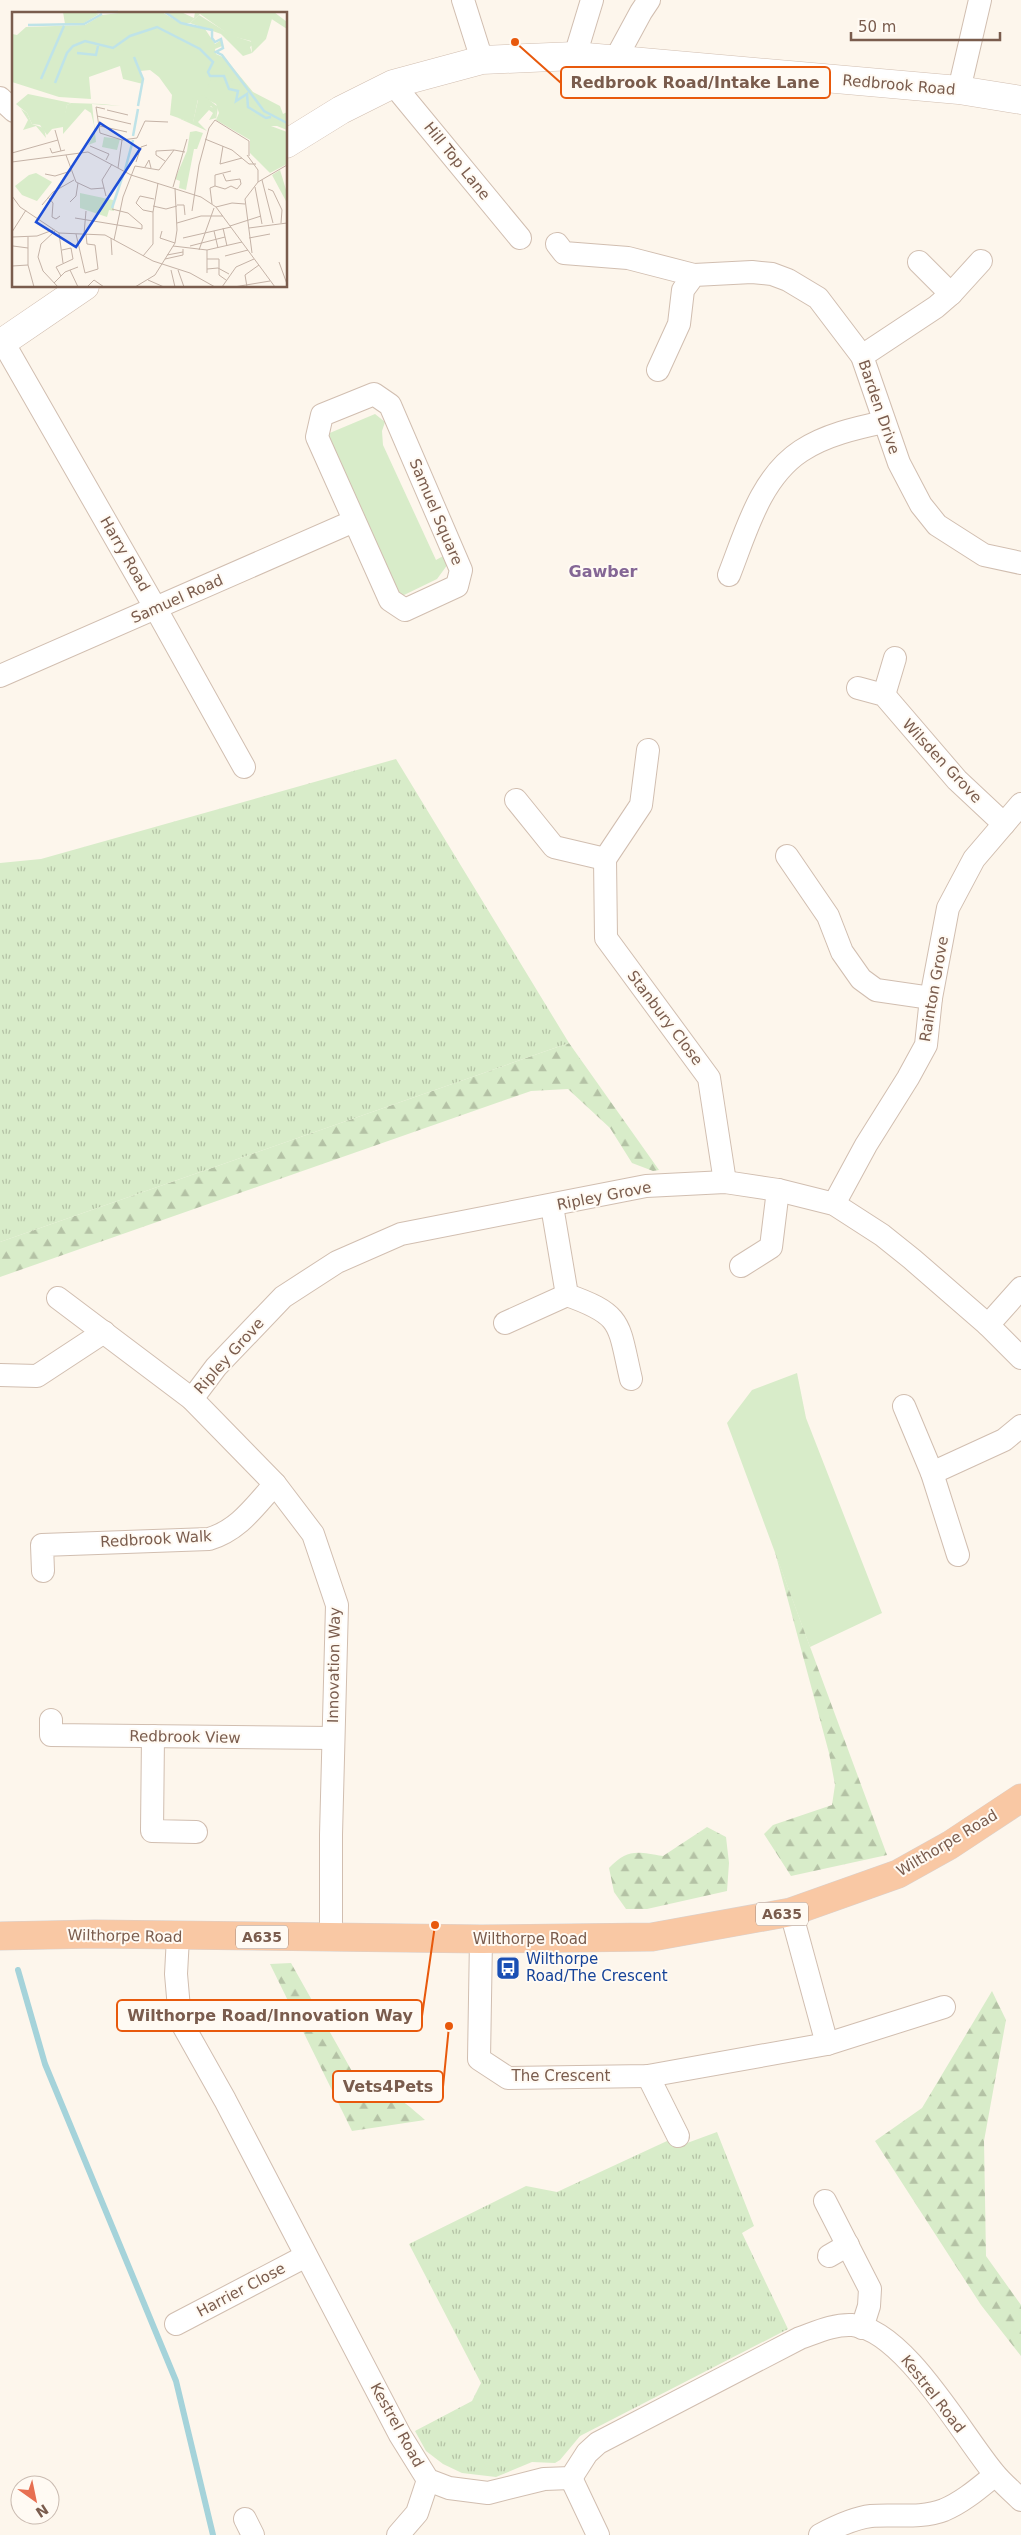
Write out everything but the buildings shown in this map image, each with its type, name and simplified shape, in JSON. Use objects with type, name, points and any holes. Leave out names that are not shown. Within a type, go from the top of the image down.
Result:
[{"type":"highway","name":"Wilthorpe Road","points":[[4,1936],[115,1934],[178,1937],[481,1940],[652,1937],[791,1912],[898,1874],[950,1845],[1021,1798]]},
{"type":"street","points":[[463,0],[482,60]]},
{"type":"street","points":[[575,56],[592,0]]},
{"type":"street","points":[[615,60],[649,0]]},
{"type":"street","points":[[959,90],[980,0]]},
{"type":"street","name":"Redbrook Road","points":[[288,143],[341,110],[393,84],[482,60],[575,56],[959,90],[1021,100]]},
{"type":"street","name":"Hill Top Lane","points":[[393,84],[520,238]]},
{"type":"street","points":[[0,98],[12,109]]},
{"type":"street","name":"Barden Drive","points":[[557,244],[564,253],[628,258],[694,274],[752,272],[772,274],[788,280],[818,298],[862,356],[899,463],[921,506],[937,525],[984,555],[1021,563]]},
{"type":"street","points":[[862,356],[936,307],[951,294],[981,261]]},
{"type":"street","points":[[919,262],[951,294]]},
{"type":"street","points":[[658,370],[679,324],[683,290],[694,274]]},
{"type":"street","points":[[1,343],[82,288]]},
{"type":"street","name":"Harry Road","points":[[1,343],[156,608],[244,767]]},
{"type":"street","name":"Samuel Square","points":[[374,394],[390,405],[461,570],[457,586],[405,610],[390,600],[354,520],[317,437],[322,415],[374,394]]},
{"type":"street","points":[[729,575],[760,498],[785,463],[802,450],[846,430],[884,422]]},
{"type":"street","name":"Samuel Road","points":[[0,676],[354,520]]},
{"type":"street","points":[[858,688],[884,695],[895,658]]},
{"type":"street","name":"Wilsden Grove","points":[[884,695],[957,780],[1004,824]]},
{"type":"street","points":[[516,800],[554,846],[605,859],[641,805],[648,750]]},
{"type":"street","name":"Rainton Grove","points":[[834,1204],[866,1145],[908,1078],[926,1045],[931,998],[948,908],[974,859],[1021,804]]},
{"type":"street","points":[[787,856],[828,916],[842,952],[861,979],[876,990],[931,998]]},
{"type":"street","name":"Stanbury Close","points":[[605,859],[606,938],[709,1078],[725,1182]]},
{"type":"street","name":"Ripley Grove","points":[[192,1399],[216,1367],[283,1297],[337,1262],[401,1234],[552,1206],[646,1186],[725,1182],[778,1190],[834,1204],[882,1235],[988,1324],[1021,1358]]},
{"type":"street","points":[[741,1266],[771,1247],[778,1190]]},
{"type":"street","points":[[552,1206],[567,1295]]},
{"type":"street","points":[[988,1324],[1021,1288]]},
{"type":"street","points":[[505,1323],[567,1295],[595,1305],[611,1316],[619,1328],[632,1379]]},
{"type":"street","name":"Innovation Way","points":[[58,1298],[192,1399],[275,1484],[313,1534],[337,1605],[333,1738],[331,1938]]},
{"type":"street","points":[[0,1375],[37,1376],[104,1332]]},
{"type":"street","points":[[904,1406],[932,1473],[958,1555]]},
{"type":"street","points":[[932,1473],[1004,1440],[1021,1426]]},
{"type":"street","name":"Redbrook Walk","points":[[43,1571],[42,1545],[209,1539],[226,1534],[245,1517],[275,1484]]},
{"type":"street","name":"Redbrook View","points":[[51,1720],[51,1735],[333,1738]]},
{"type":"street","points":[[154,1736],[152,1831],[196,1832]]},
{"type":"street","points":[[791,1912],[827,2044]]},
{"type":"street","name":"Kestrel Road","points":[[178,1937],[176,1974],[180,2020],[221,2091],[400,2435],[428,2480],[449,2488],[488,2493],[544,2479],[571,2478],[587,2452],[598,2442],[800,2338],[834,2326],[852,2325],[877,2335],[906,2357],[995,2475],[1021,2500]]},
{"type":"street","name":"The Crescent","points":[[481,1940],[479,2060],[508,2078],[648,2076],[827,2044],[944,2007]]},
{"type":"street","points":[[648,2076],[678,2136]]},
{"type":"street","points":[[825,2201],[838,2250],[870,2289],[870,2306],[862,2328]]},
{"type":"street","name":"Harrier Close","points":[[176,2324],[306,2256]]},
{"type":"street","points":[[820,2535],[839,2526],[868,2517],[916,2515],[943,2510],[970,2495],[995,2475]]},
{"type":"street","points":[[571,2478],[598,2535]]},
{"type":"street","points":[[398,2535],[417,2513],[428,2480]]},
{"type":"green space","points":[[375,414],[385,422],[382,431],[383,445],[436,560],[445,555],[448,564],[437,579],[402,596],[395,592],[325,435]]},
{"type":"green space","points":[[396,759],[569,1043],[0,1242],[0,863],[41,859]]},
{"type":"green space","points":[[569,1043],[659,1170],[653,1171],[632,1163],[610,1128],[568,1089],[531,1091],[0,1277],[0,1242]]},
{"type":"green space","points":[[797,1373],[806,1418],[882,1613],[810,1647],[727,1423],[752,1390]]},
{"type":"green space","points":[[775,1552],[887,1855],[791,1876],[764,1834],[773,1825],[832,1805],[835,1785],[829,1753]]},
{"type":"green space","points":[[707,1827],[726,1837],[729,1863],[727,1891],[647,1909],[626,1909],[614,1892],[609,1868],[628,1854],[646,1853],[663,1856]]},
{"type":"green space","points":[[291,1963],[358,2082],[387,2092],[425,2120],[352,2131],[270,1964]]},
{"type":"green space","points":[[992,1991],[1006,2020],[984,2141],[986,2256],[1021,2305],[1021,2356],[981,2305],[875,2141],[922,2108]]},
{"type":"green space","points":[[717,2132],[754,2226],[742,2233],[788,2329],[580,2436],[560,2460],[555,2463],[532,2462],[496,2477],[462,2473],[443,2464],[426,2451],[415,2431],[472,2401],[481,2383],[409,2244],[526,2186],[557,2192],[667,2141],[679,2146]]},
{"type":"waterway","points":[[18,1970],[45,2064],[176,2381],[213,2535]]},
{"type":"place","name":"Redbrook Road/Intake Lane","points":[[515,42]]},
{"type":"place","name":"Wilthorpe Road/Innovation Way","points":[[435,1925]]},
{"type":"place","name":"Wilthorpe Road/The Crescent","points":[[508,1968]]},
{"type":"place","name":"Vets4Pets","points":[[449,2026]]},
{"type":"district","name":"Gawber","points":[[603,571]]}]
